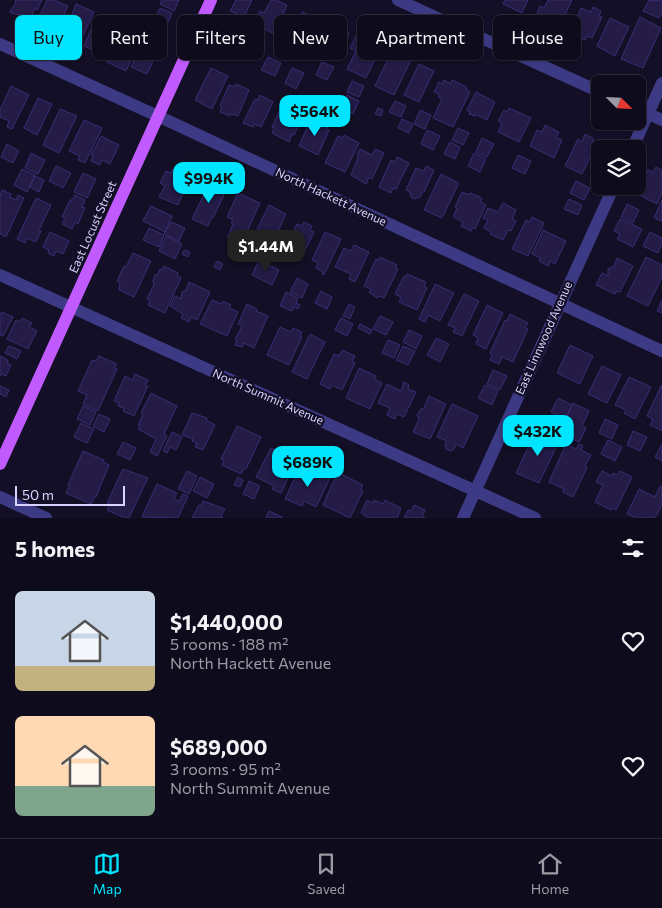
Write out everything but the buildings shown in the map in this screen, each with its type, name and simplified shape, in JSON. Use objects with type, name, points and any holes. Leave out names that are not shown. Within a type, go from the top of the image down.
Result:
[{"type":"main road","name":"East Locust Street","points":[[0,464],[211,0]]},
{"type":"street","points":[[398,0],[591,88]]},
{"type":"street","name":"North Hackett Avenue","points":[[0,44],[662,351]]},
{"type":"street","points":[[646,107],[662,83]]},
{"type":"street","points":[[646,112],[662,120]]},
{"type":"street","name":"East Linnwood Avenue","points":[[463,518],[610,195]]},
{"type":"street","name":"North Summit Avenue","points":[[0,275],[535,518]]},
{"type":"street","points":[[0,497],[46,518]]}]
